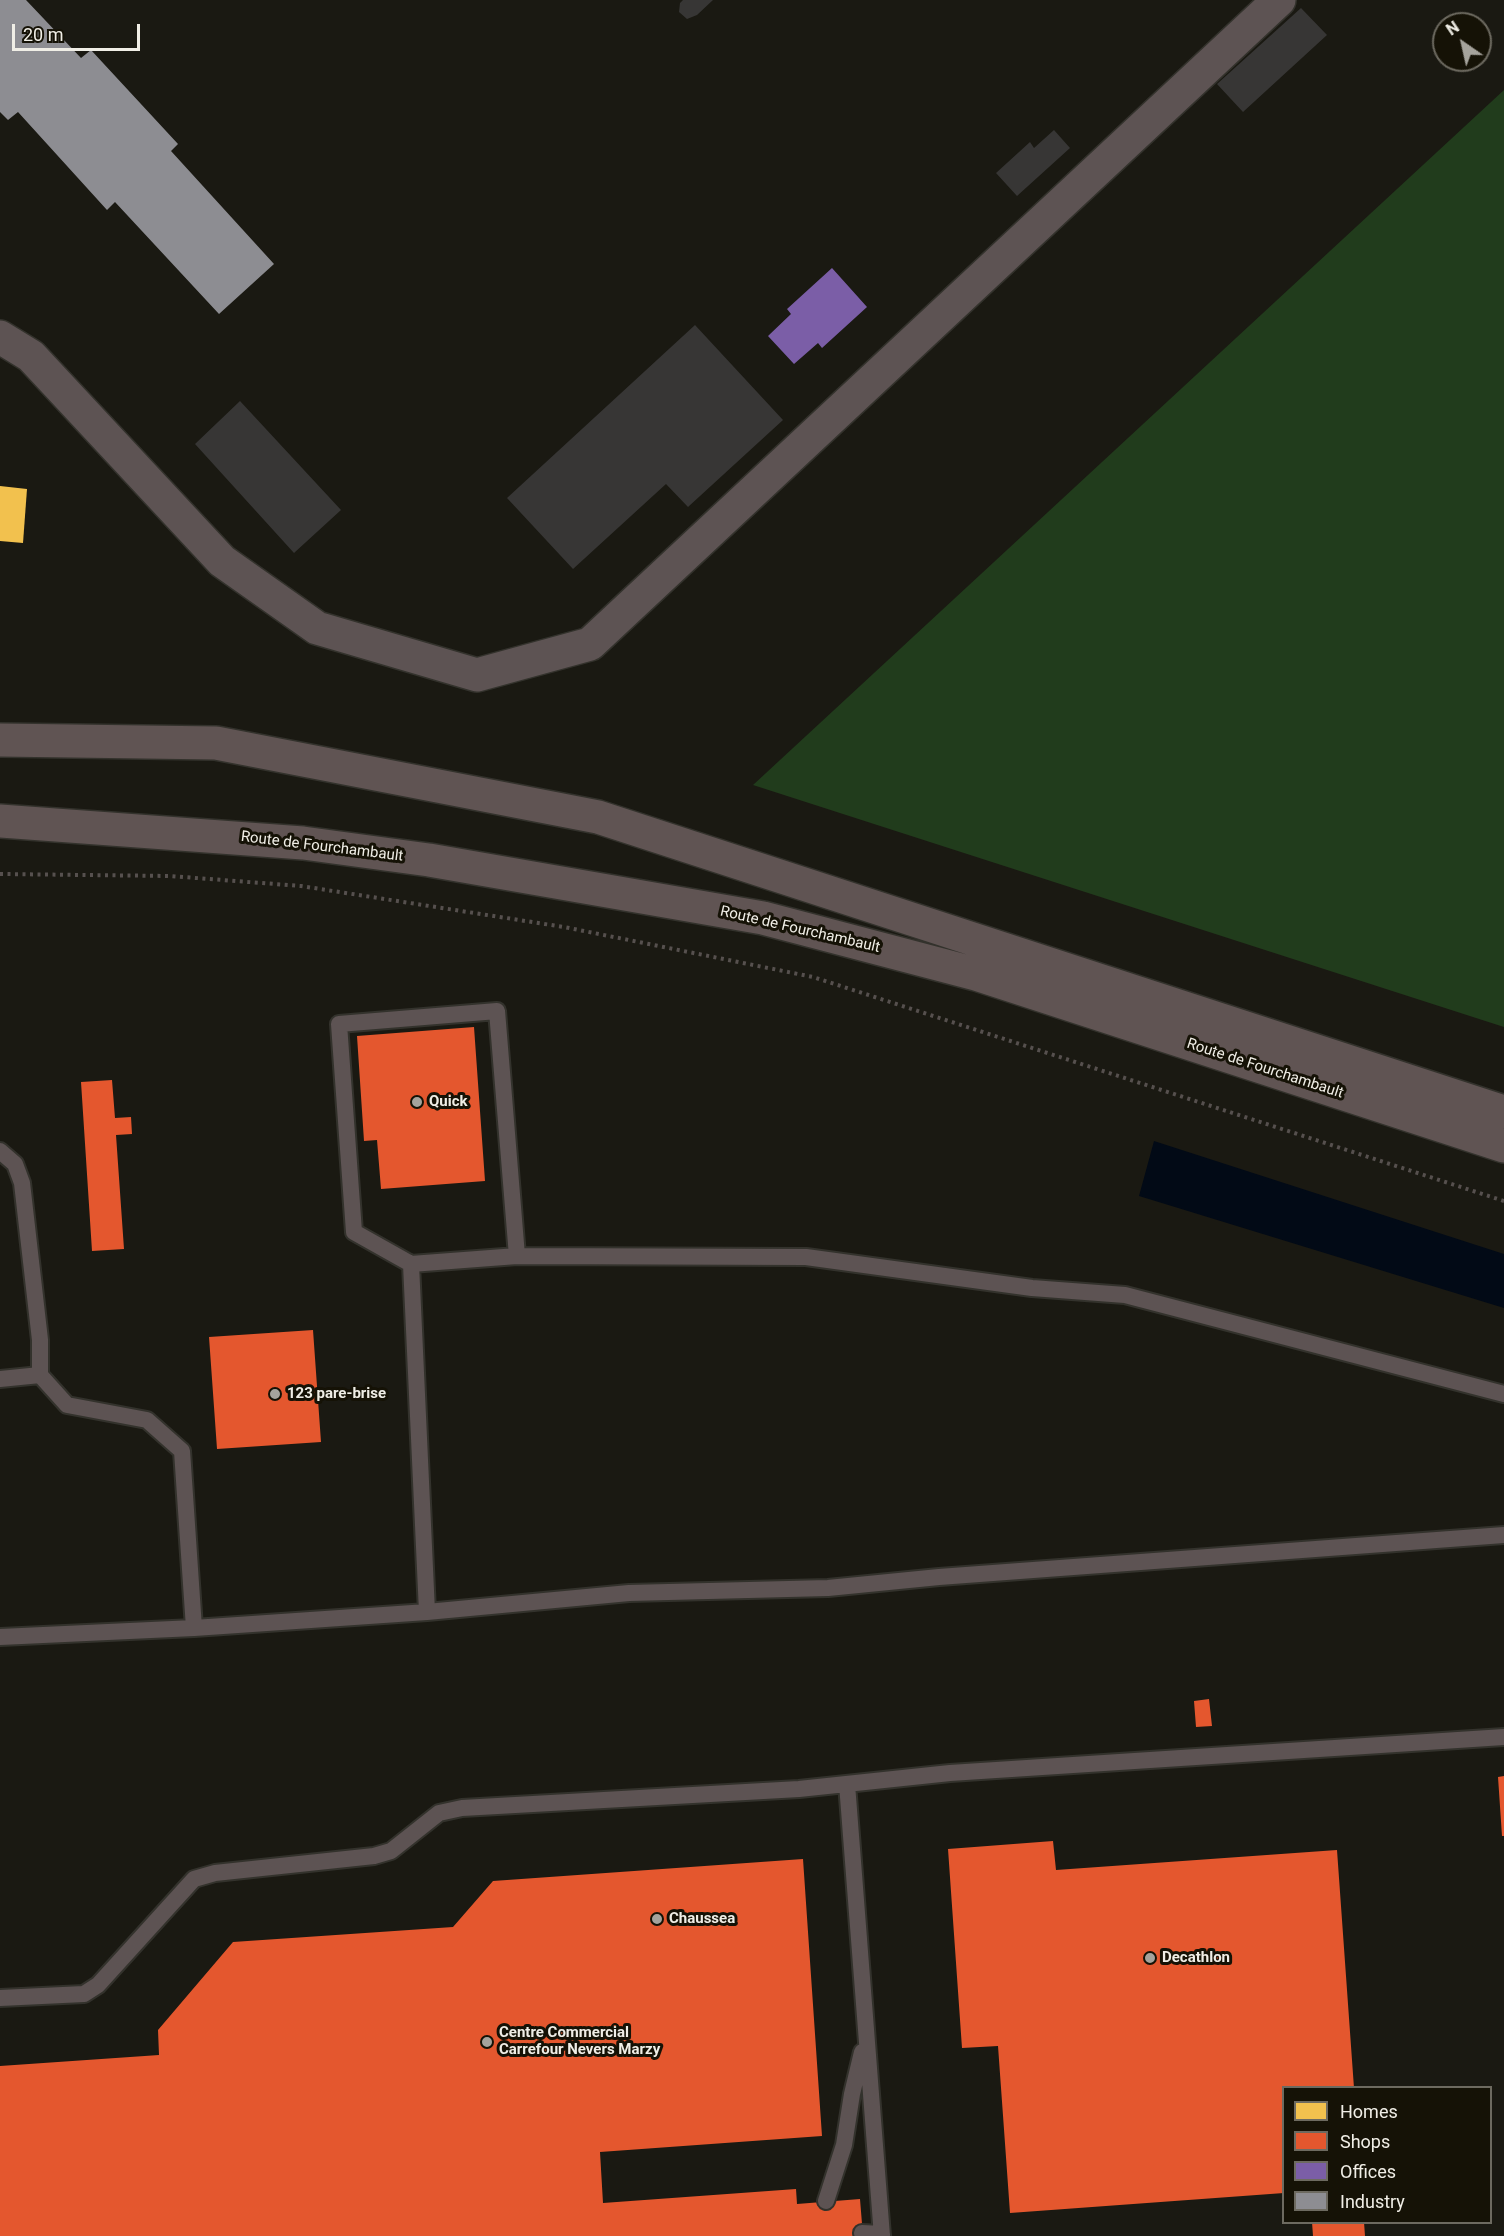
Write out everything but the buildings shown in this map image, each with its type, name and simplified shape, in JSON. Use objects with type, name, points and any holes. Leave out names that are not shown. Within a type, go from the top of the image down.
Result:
[{"type":"main road","points":[[0,740],[216,743],[598,818],[1504,1112]]},
{"type":"main road","name":"Route de Fourchambault","points":[[0,821],[303,843],[429,860],[763,918],[976,974],[1504,1146]]},
{"type":"street","points":[[0,337],[31,356],[231,568],[317,628],[477,675],[590,644],[1279,0]]},
{"type":"lane","points":[[517,1256],[497,1011],[339,1024],[354,1232],[411,1264],[517,1256],[806,1257],[1032,1287],[1125,1295],[1504,1394]]},
{"type":"lane","points":[[0,1151],[15,1164],[22,1183],[40,1340],[40,1375],[67,1405],[147,1419],[182,1451],[194,1628]]},
{"type":"lane","points":[[411,1264],[427,1612]]},
{"type":"lane","points":[[0,1379],[40,1375]]},
{"type":"lane","points":[[0,1637],[194,1628],[427,1612],[629,1593],[828,1588],[939,1577],[1504,1535]]},
{"type":"lane","points":[[0,1998],[84,1994],[99,1984],[194,1880],[215,1873],[374,1856],[391,1851],[439,1814],[462,1808],[847,1784],[950,1773],[1504,1737]]},
{"type":"lane","points":[[847,1784],[882,2235],[862,2233]]},
{"type":"lane","points":[[826,2201],[844,2145],[852,2094],[866,2036]]},
{"type":"path","points":[[0,874],[170,876],[301,886],[564,927],[813,977],[1504,1200]]},
{"type":"green space","points":[[1504,90],[1504,1027],[753,785]]},
{"type":"shaded area","points":[[1154,1141],[1504,1254],[1504,1308],[1139,1196]]},
{"type":"place","name":"Quick","points":[[417,1102]]},
{"type":"place","name":"123 pare-brise","points":[[275,1394]]},
{"type":"place","name":"Chaussea","points":[[657,1919]]},
{"type":"place","name":"Decathlon","points":[[1150,1958]]},
{"type":"place","name":"Centre Commercial Carrefour Nevers Marzy","points":[[487,2042]]}]
